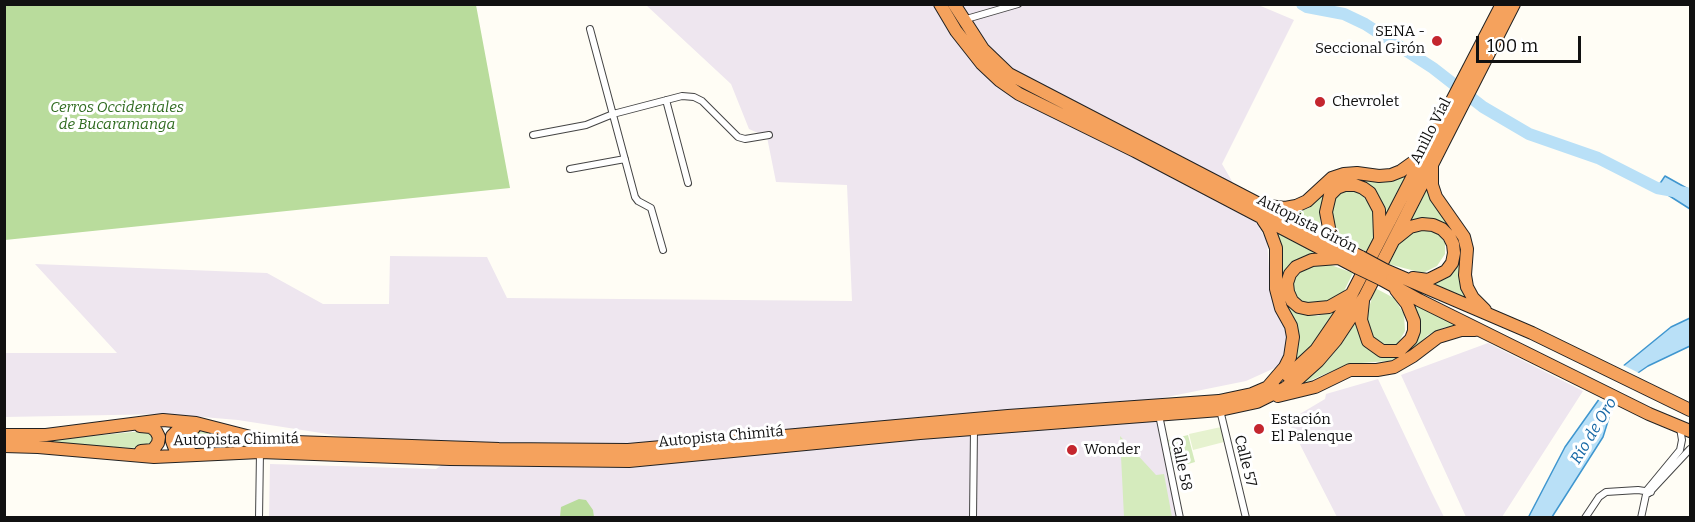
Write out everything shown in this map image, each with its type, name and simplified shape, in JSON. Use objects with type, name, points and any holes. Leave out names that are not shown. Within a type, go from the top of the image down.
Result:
[{"type":"highway","name":"Autopista Girón","points":[[940,4],[956,31],[982,64],[1019,94],[1135,151],[1260,217],[1377,271],[1480,330],[1649,414],[1685,429]]},
{"type":"highway","name":"Autopista Girón","points":[[954,4],[982,49],[1015,78],[1256,204],[1341,253]]},
{"type":"highway","name":"Anillo Víal","points":[[1470,78],[1502,4]]},
{"type":"highway","name":"Anillo Víal","points":[[1386,242],[1432,163],[1454,109],[1470,78],[1514,4]]},
{"type":"highway","name":"Anillo Víal","points":[[1377,271],[1386,242],[1427,151],[1454,109]]},
{"type":"highway","points":[[1256,204],[1285,208],[1296,206],[1307,201],[1332,178],[1357,173],[1391,175],[1410,166],[1427,151]]},
{"type":"highway","points":[[1432,163],[1432,185],[1436,198],[1464,237],[1467,287],[1473,298],[1496,318]]},
{"type":"highway","points":[[1355,185],[1363,188],[1375,201],[1386,242],[1410,227],[1422,224],[1442,229],[1453,244],[1452,264],[1437,277],[1428,280],[1377,271],[1407,304],[1414,321],[1411,339],[1399,351],[1382,351],[1368,341],[1361,320],[1359,294],[1329,307],[1308,309],[1292,301],[1287,283],[1296,267],[1312,260],[1341,253],[1330,232],[1326,212],[1330,195],[1337,188],[1355,185]]},
{"type":"highway","points":[[1260,217],[1269,229],[1276,248],[1276,289],[1281,308],[1291,326],[1293,338],[1290,357],[1285,368],[1265,389]]},
{"type":"highway","name":"Autopista Girón","points":[[1377,271],[1496,318],[1690,410]]},
{"type":"highway","name":"Autopista Chimitá","points":[[4,435],[46,435],[163,420],[187,421],[266,441],[628,450],[1029,414],[1219,401],[1265,389],[1295,371],[1316,350],[1377,271]]},
{"type":"highway","name":"Autopista Chimitá","points":[[4,447],[38,447],[173,457],[226,452],[260,452],[450,459],[629,461],[974,429],[1220,410],[1257,402],[1285,388],[1318,362],[1336,340],[1359,294]]},
{"type":"highway","points":[[1257,402],[1315,387],[1350,370],[1377,370],[1394,367],[1438,337],[1461,330],[1480,330]]},
{"type":"highway","points":[[92,429],[148,426],[158,434],[158,443],[151,451],[117,450],[107,453]]},
{"type":"highway","points":[[225,429],[180,428],[175,432],[172,441],[175,448],[183,452],[226,452]]},
{"type":"street","points":[[962,20],[1018,4]]},
{"type":"street","points":[[590,30],[635,197],[651,208],[663,250]]},
{"type":"street","points":[[533,135],[586,125],[612,114],[682,96],[694,96],[702,101],[745,140],[769,135]]},
{"type":"street","points":[[666,100],[688,183]]},
{"type":"street","points":[[570,169],[625,159]]},
{"type":"street","name":"Calle 57","points":[[1220,410],[1246,518]]},
{"type":"street","name":"Calle 58","points":[[1159,415],[1180,518]]},
{"type":"street","points":[[973,518],[974,429]]},
{"type":"street","points":[[1641,518],[1645,498],[1680,450],[1685,429]]},
{"type":"street","points":[[1585,518],[1599,497],[1606,492],[1649,491],[1690,448]]},
{"type":"street","points":[[258,518],[260,452]]},
{"type":"shaded area","points":[[1256,4],[1294,20],[1222,164],[1267,241],[1271,296],[1286,322],[1289,348],[1277,367],[1246,381],[1157,399],[1179,517],[269,517],[270,464],[436,469],[450,459],[449,453],[238,420],[167,414],[5,417],[4,353],[117,353],[35,264],[267,273],[323,304],[389,304],[390,256],[487,257],[507,298],[852,301],[847,185],[776,182],[767,137],[749,129],[731,84],[646,5]]},
{"type":"shaded area","points":[[1488,343],[1583,391],[1502,517],[1466,517],[1401,375]]},
{"type":"shaded area","points":[[1378,379],[1444,517],[1337,517],[1288,421],[1325,399],[1326,394]]},
{"type":"green space","name":"Cerros Occidentales de Bucaramanga","points":[[4,5],[476,5],[510,188],[5,240]]},
{"type":"green space","points":[[1414,167],[1385,224],[1382,208],[1347,183],[1320,213],[1320,224],[1324,234],[1278,211],[1293,213],[1307,209],[1339,179]]},
{"type":"green space","points":[[1428,181],[1461,241],[1459,275],[1463,294],[1470,302],[1423,283],[1453,271],[1444,225],[1406,226]]},
{"type":"green space","points":[[1351,189],[1362,194],[1374,215],[1373,243],[1368,253],[1344,238],[1333,226],[1331,206],[1338,194]]},
{"type":"green space","points":[[1423,229],[1438,234],[1445,243],[1445,254],[1437,266],[1423,273],[1388,264],[1400,242],[1410,233]]},
{"type":"green space","points":[[1277,231],[1320,255],[1306,255],[1291,264],[1285,273],[1298,312],[1318,316],[1341,306],[1316,342],[1292,364],[1278,273],[1282,259]]},
{"type":"green space","points":[[1317,265],[1331,265],[1353,273],[1343,293],[1332,301],[1317,304],[1301,303],[1294,295],[1292,287],[1294,280],[1303,269]]},
{"type":"green space","points":[[1375,288],[1394,298],[1404,314],[1405,331],[1397,345],[1386,345],[1374,338],[1368,327],[1367,314]]},
{"type":"green space","points":[[1413,303],[1461,327],[1445,327],[1428,335],[1401,357],[1388,361],[1348,364],[1300,385],[1329,359],[1357,319],[1360,337],[1367,348],[1378,355],[1413,344]]},
{"type":"green space","points":[[1221,427],[1224,442],[1193,450],[1189,434]]},
{"type":"green space","points":[[143,431],[152,433],[154,441],[148,447],[92,447],[41,441]]},
{"type":"green space","points":[[190,431],[219,433],[238,438],[257,447],[184,448],[177,443],[178,435]]},
{"type":"green space","points":[[1188,435],[1195,462],[1175,468],[1168,440]]},
{"type":"green space","points":[[1120,436],[1156,475],[1164,474],[1172,517],[1124,517]]},
{"type":"green space","points":[[579,499],[586,500],[593,510],[594,517],[560,517],[561,507]]},
{"type":"water","points":[[1665,176],[1690,190],[1690,209],[1657,188]]},
{"type":"water","name":"Río de Oro","points":[[1690,318],[1690,346],[1648,366],[1632,377],[1614,402],[1603,437],[1552,517],[1528,518],[1565,447],[1622,367],[1671,327]]},
{"type":"pier","points":[[1621,364],[1641,374],[1634,380],[1615,410],[1597,399]]},
{"type":"waterway","points":[[1302,4],[1344,14],[1365,24],[1433,68],[1483,107],[1529,134],[1598,158],[1657,188],[1690,194]]},
{"type":"place","name":"SENA - Seccional Girón","points":[[1437,41]]},
{"type":"place","name":"Chevrolet","points":[[1320,102]]},
{"type":"place","name":"Estación El Palenque","points":[[1259,429]]},
{"type":"place","name":"Wonder","points":[[1072,450]]}]
